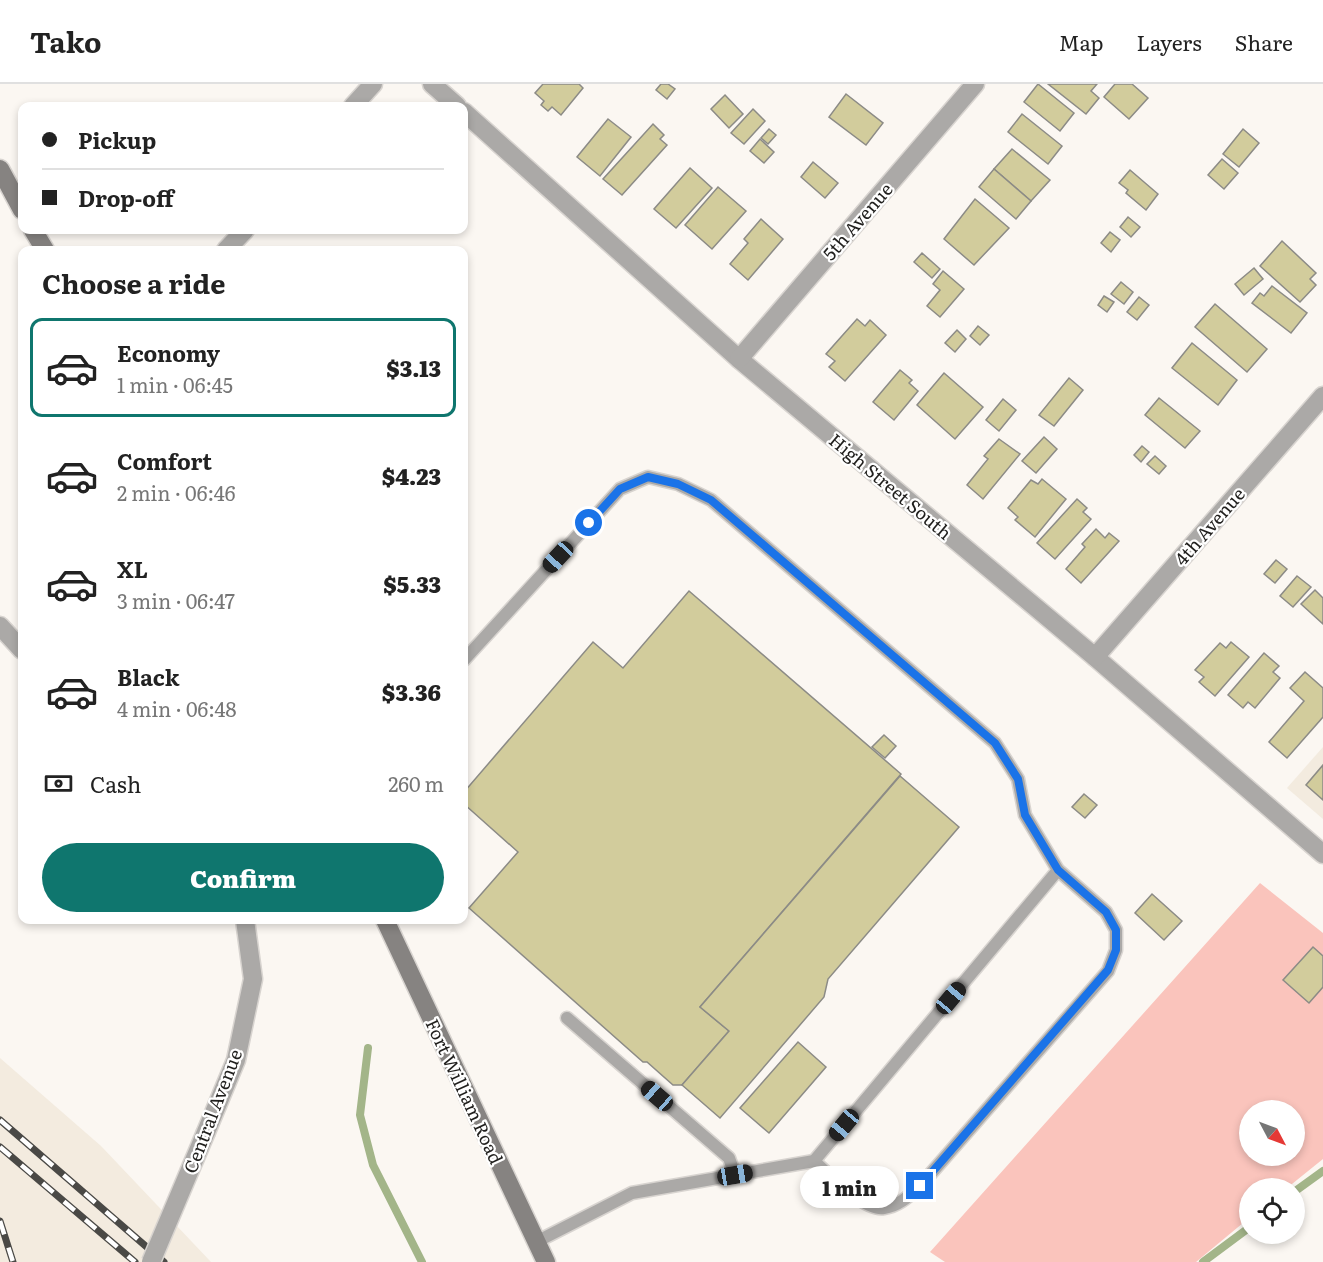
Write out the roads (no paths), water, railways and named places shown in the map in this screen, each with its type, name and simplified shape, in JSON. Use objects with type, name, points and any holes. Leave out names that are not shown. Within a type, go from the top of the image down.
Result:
[{"type":"main road","points":[[0,169],[18,203]]},
{"type":"main road","name":"Fort William Road","points":[[387,924],[546,1262]]},
{"type":"street","points":[[357,102],[373,84]]},
{"type":"street","points":[[432,84],[452,102]]},
{"type":"street","name":"5th Avenue","points":[[739,359],[975,84]]},
{"type":"street","name":"High Street South","points":[[468,116],[739,359],[1095,657],[1323,854]]},
{"type":"street","points":[[230,246],[241,234]]},
{"type":"street","name":"4th Avenue","points":[[1095,657],[1323,396]]},
{"type":"street","points":[[0,626],[18,646]]},
{"type":"street","name":"Central Avenue","points":[[151,1262],[236,1060],[253,979],[246,924]]},
{"type":"lane","points":[[468,656],[620,489],[648,477],[678,484],[711,500],[995,743],[1018,779],[1025,815],[1058,870],[1106,912],[1116,930],[1116,950],[1108,970],[928,1177],[901,1203],[881,1209],[863,1203],[814,1161]]},
{"type":"lane","points":[[536,1242],[632,1193],[814,1161],[1058,870]]},
{"type":"lane","points":[[567,1018],[729,1158],[735,1175]]},
{"type":"waterway","points":[[368,1048],[360,1115],[373,1165],[422,1262]]},
{"type":"waterway","points":[[1305,1184],[1323,1171]]},
{"type":"waterway","points":[[1203,1262],[1239,1235]]},
{"type":"railway","points":[[0,1120],[164,1262]]},
{"type":"railway","points":[[0,1147],[135,1262]]},
{"type":"railway","points":[[0,1221],[13,1262]]}]
